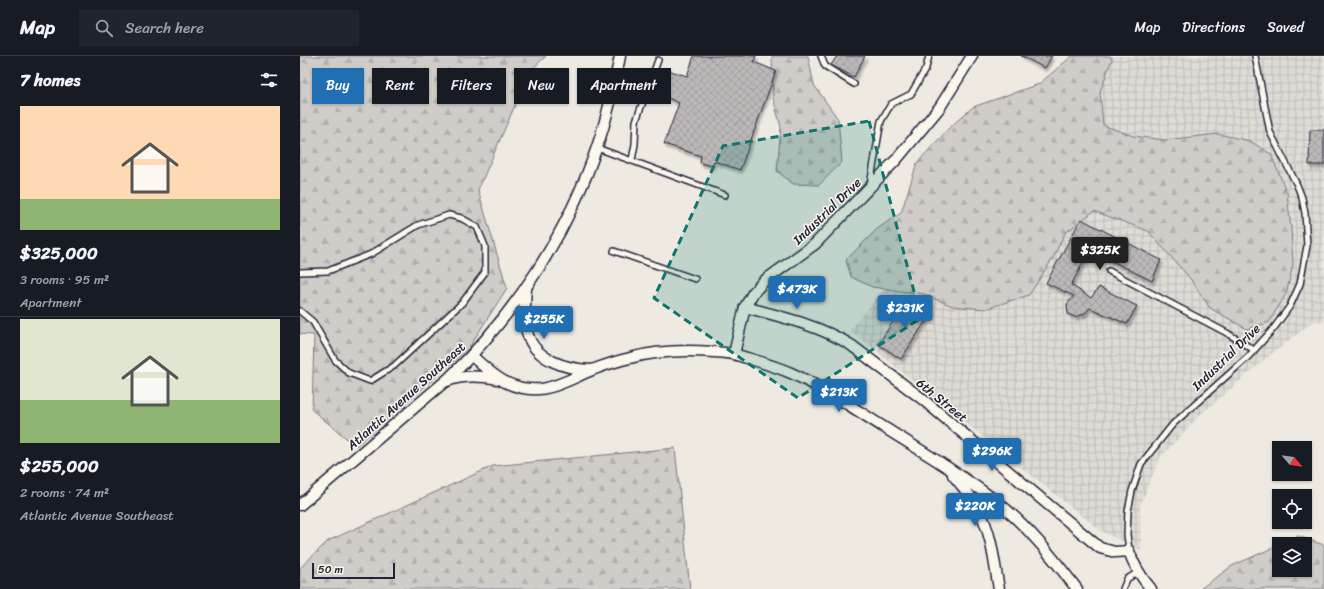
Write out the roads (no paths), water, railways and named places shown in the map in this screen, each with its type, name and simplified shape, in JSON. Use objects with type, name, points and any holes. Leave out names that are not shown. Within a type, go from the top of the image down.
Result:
[{"type":"street","name":"Atlantic Avenue Southeast","points":[[300,505],[445,382],[472,356],[496,328],[526,288],[555,240],[578,195],[597,148],[611,100],[620,56]]},
{"type":"street","name":"Industrial Drive","points":[[734,354],[745,307],[753,293],[764,281],[815,244],[896,160],[926,125],[953,87],[972,56]]},
{"type":"street","points":[[526,288],[525,307],[527,331],[535,347],[542,354],[558,364],[580,370],[591,370]]},
{"type":"street","name":"6th Street","points":[[745,307],[808,325],[839,338],[851,345],[867,359],[921,398],[1100,548],[1115,552],[1129,551]]},
{"type":"street","points":[[472,356],[500,379],[514,386],[524,388],[548,388],[558,386],[591,370],[631,357],[654,353],[698,351],[734,354],[780,369],[809,382],[946,467],[998,502],[1030,533],[1077,589]]},
{"type":"street","points":[[445,382],[463,376],[480,376],[500,379]]},
{"type":"street","points":[[946,467],[971,497],[979,510],[991,543],[999,589]]},
{"type":"street","points":[[1129,551],[1138,572],[1152,589]]},
{"type":"lane","points":[[821,56],[825,66],[854,84]]},
{"type":"lane","points":[[870,188],[881,121],[891,104],[911,94],[926,68],[929,56]]},
{"type":"lane","name":"Industrial Drive","points":[[1129,551],[1127,534],[1128,511],[1132,491],[1141,464],[1173,424],[1223,381],[1274,328],[1290,306],[1300,284],[1307,246],[1305,213],[1302,198],[1297,185],[1270,132],[1255,56]]},
{"type":"lane","points":[[632,160],[635,144],[636,121],[658,60]]},
{"type":"lane","points":[[597,148],[725,195]]},
{"type":"lane","points":[[300,272],[328,271],[371,254],[418,225],[449,215],[461,218],[477,227],[485,246],[485,272],[462,304],[394,366],[370,381],[349,373],[335,360],[313,322],[300,311]]},
{"type":"lane","points":[[614,251],[695,279]]},
{"type":"lane","points":[[1109,272],[1227,334],[1254,350]]},
{"type":"lane","points":[[1123,589],[1127,579],[1138,572]]}]
